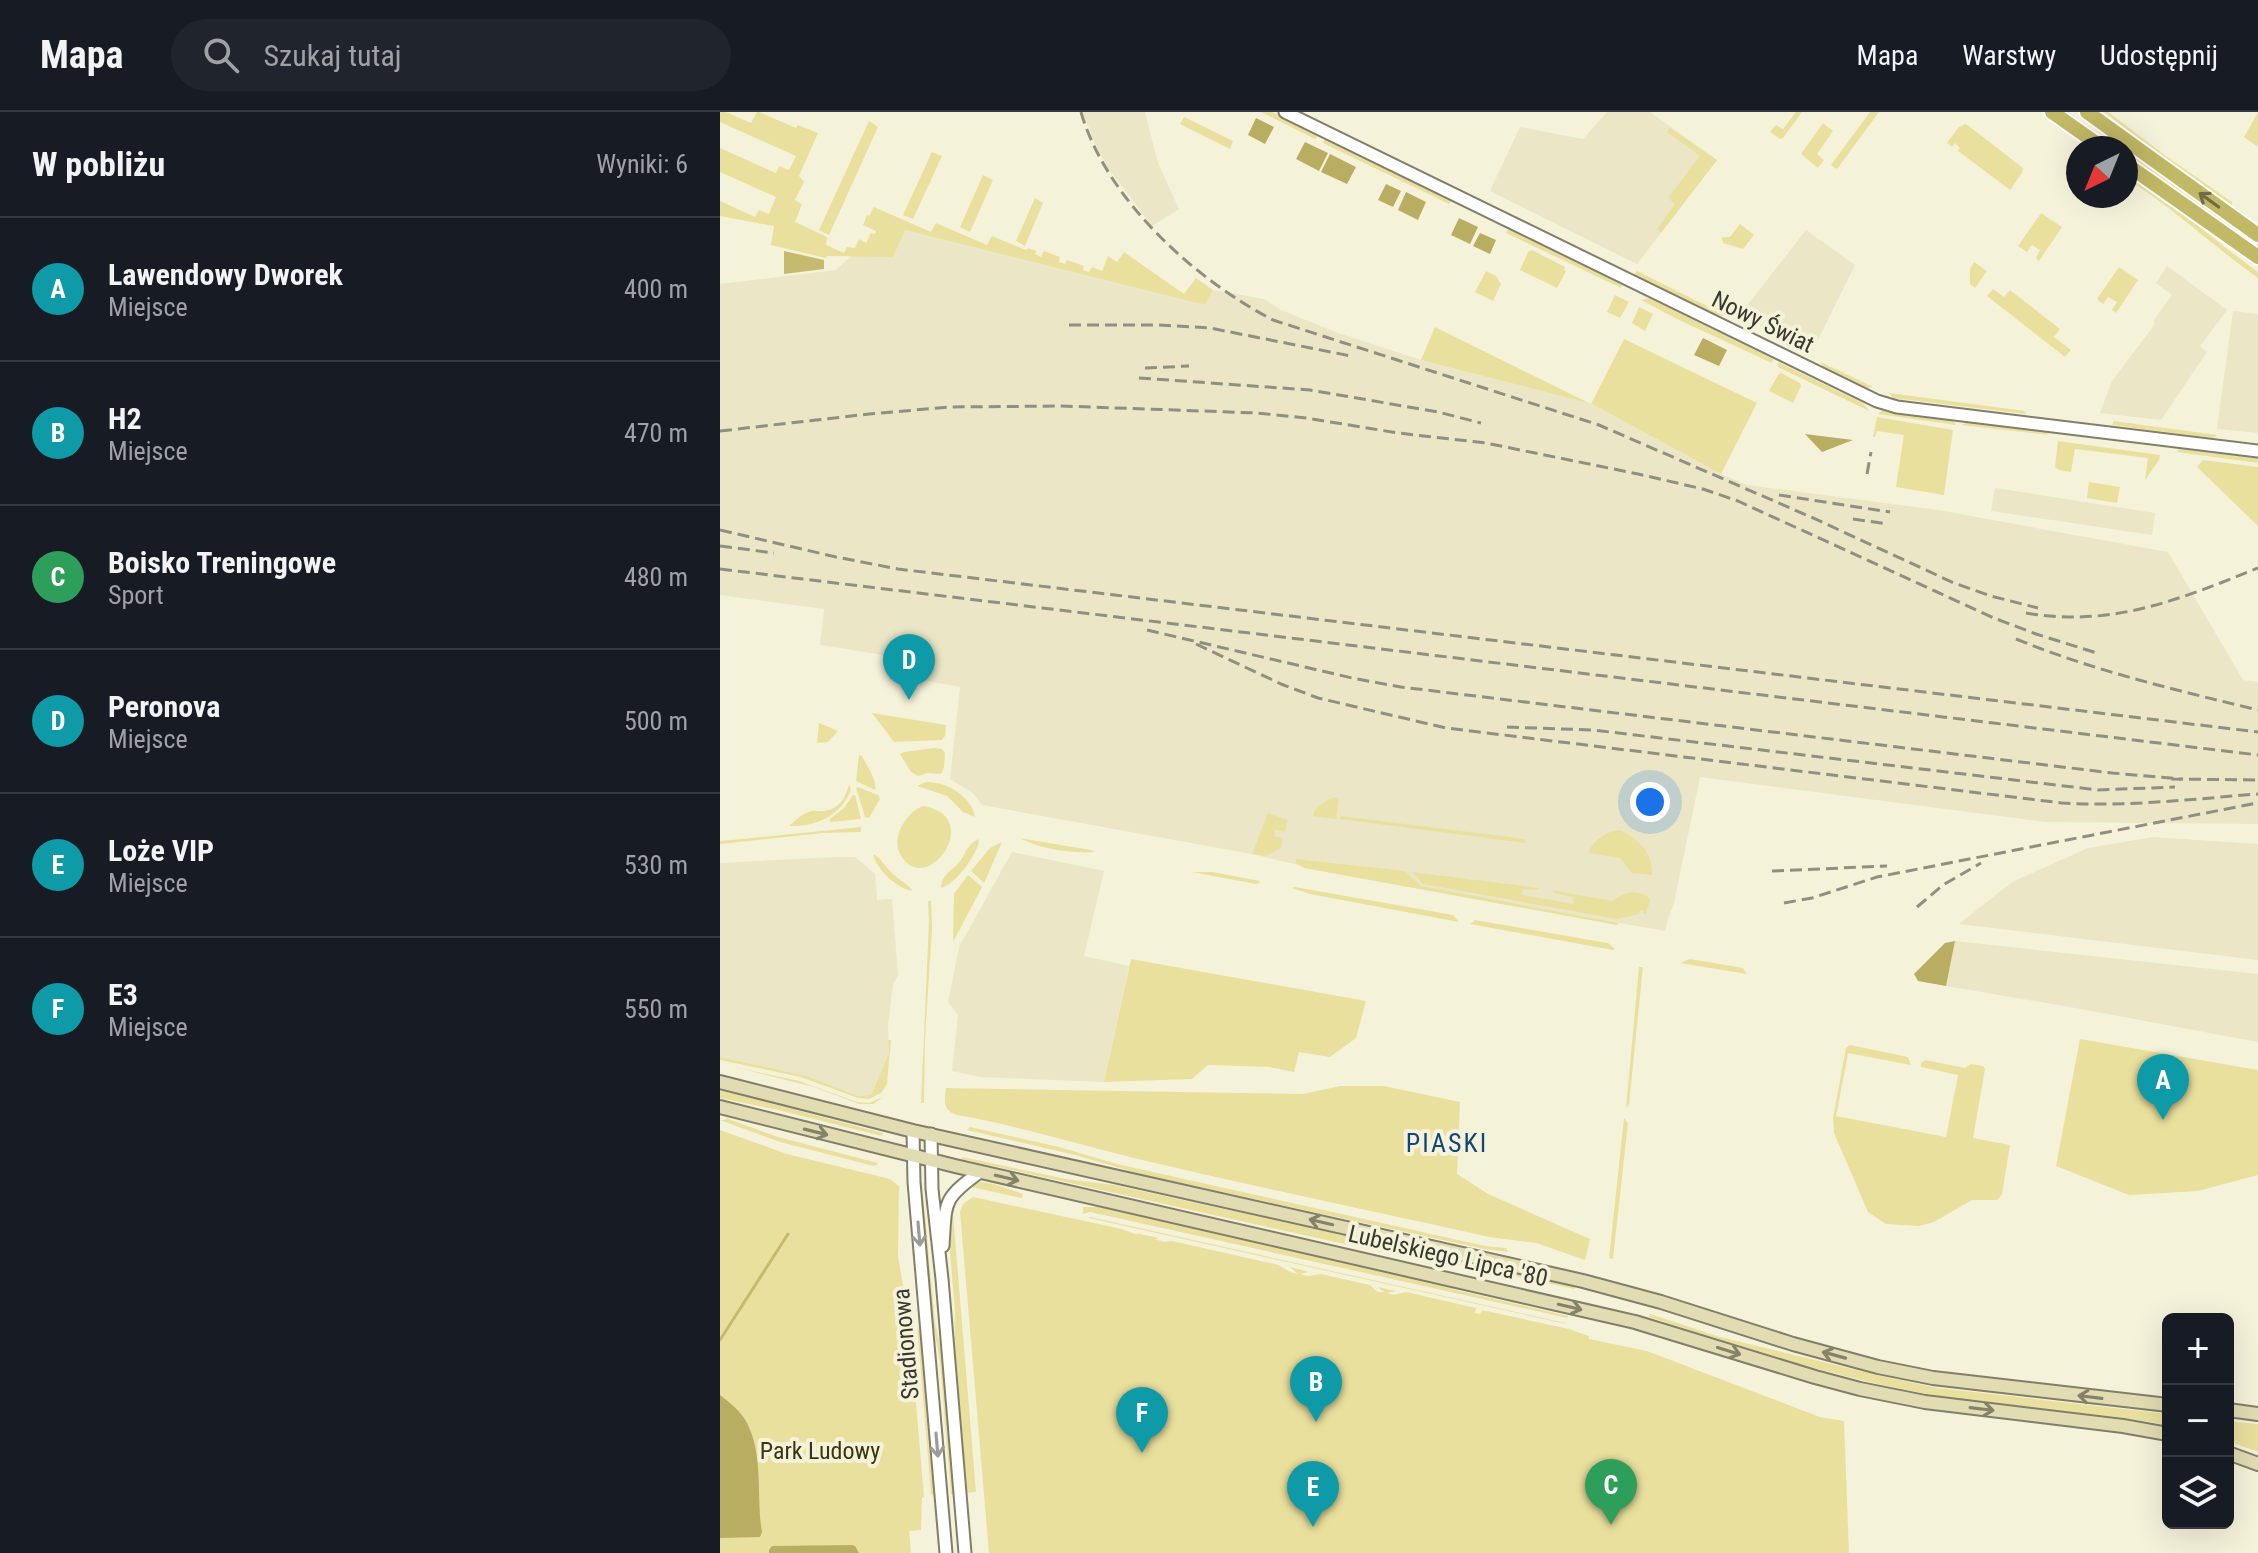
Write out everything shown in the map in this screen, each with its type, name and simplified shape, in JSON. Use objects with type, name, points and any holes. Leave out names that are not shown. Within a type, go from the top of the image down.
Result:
[{"type":"main road","points":[[2052,112],[2086,136]]},
{"type":"main road","points":[[2087,112],[2258,235]]},
{"type":"main road","points":[[2138,172],[2258,257]]},
{"type":"main road","name":"Lubelskiego Lipca '80","points":[[720,1082],[913,1131],[1583,1281],[1878,1367],[1933,1378],[2162,1404]]},
{"type":"main road","name":"Lubelskiego Lipca '80","points":[[720,1107],[980,1172],[1608,1316],[1860,1389],[1925,1402],[2162,1433]]},
{"type":"main road","points":[[2234,1411],[2258,1414]]},
{"type":"main road","points":[[2234,1455],[2258,1464]]},
{"type":"street","name":"Nowy Świat","points":[[1285,112],[1877,401],[1897,407],[2258,451]]},
{"type":"street","name":"Stadionowa","points":[[913,1131],[946,1553]]},
{"type":"street","name":"Stadionowa","points":[[931,1134],[932,1189],[965,1553]]},
{"type":"street","name":"Stadionowa","points":[[942,1279],[945,1206],[953,1193],[980,1172]]},
{"type":"shaded area","points":[[1083,112],[1145,112],[1158,163],[1179,209],[1152,226],[1108,168]]},
{"type":"shaded area","points":[[1607,112],[1650,112],[1717,160],[1637,264],[1490,191],[1520,127],[1583,139]]},
{"type":"shaded area","points":[[1256,118],[1274,127],[1265,144],[1248,135]]},
{"type":"shaded area","points":[[1305,142],[1328,153],[1319,171],[1296,159]]},
{"type":"shaded area","points":[[1330,154],[1356,167],[1347,184],[1321,172]]},
{"type":"shaded area","points":[[1386,184],[1401,191],[1393,207],[1378,200]]},
{"type":"shaded area","points":[[1406,192],[1426,202],[1418,220],[1398,210]]},
{"type":"shaded area","points":[[1459,218],[1478,227],[1470,244],[1451,235]]},
{"type":"shaded area","points":[[905,230],[1205,305],[1213,290],[1264,299],[1281,310],[1338,333],[1421,360],[1592,404],[1747,485],[1938,510],[2168,552],[2243,680],[2258,682],[2258,824],[2046,822],[1700,777],[1674,903],[1665,931],[982,805],[973,793],[950,779],[960,687],[906,677],[884,655],[820,645],[824,609],[720,595],[720,284],[836,270],[851,256]]},
{"type":"shaded area","points":[[1806,230],[1855,265],[1812,352],[1739,316]]},
{"type":"shaded area","points":[[1480,233],[1496,240],[1490,254],[1473,246]]},
{"type":"shaded area","points":[[784,251],[824,260],[824,269],[784,274]]},
{"type":"shaded area","points":[[2167,266],[2227,310],[2200,346],[2207,352],[2161,420],[2100,413],[2112,381],[2155,324],[2153,321],[2172,295],[2156,283]]},
{"type":"shaded area","points":[[2233,311],[2258,314],[2258,433],[2217,429]]},
{"type":"shaded area","points":[[1703,338],[1727,350],[1719,366],[1694,355]]},
{"type":"shaded area","points":[[1805,434],[1853,440],[1822,452]]},
{"type":"shaded area","points":[[1995,488],[2155,513],[2152,535],[1991,511]]},
{"type":"shaded area","points":[[2153,837],[2258,844],[2258,960],[1959,924],[2012,882],[2088,848]]},
{"type":"shaded area","points":[[1012,852],[1104,871],[1084,956],[1129,966],[1104,1082],[980,1077],[952,1071],[958,1015],[948,1002],[959,947]]},
{"type":"shaded area","points":[[855,857],[875,874],[877,900],[892,899],[898,976],[893,984],[888,1026],[889,1053],[871,1095],[858,1096],[807,1076],[720,1057],[720,863]]},
{"type":"shaded area","points":[[1955,941],[2258,974],[2258,1042],[1946,986]]},
{"type":"shaded area","points":[[1955,941],[1946,986],[1918,981],[1914,974],[1945,943]]},
{"type":"shaded area","points":[[720,1395],[742,1415],[756,1449],[760,1537],[720,1538]]},
{"type":"shaded area","points":[[852,1545],[859,1553],[769,1553],[772,1546]]},
{"type":"green space","points":[[720,112],[751,123],[759,112],[796,128],[798,125],[818,133],[799,176],[804,182],[795,200],[802,204],[795,222],[827,237],[826,245],[844,253],[847,247],[855,248],[859,239],[866,243],[871,233],[875,234],[876,231],[863,225],[874,207],[931,232],[936,223],[987,245],[992,236],[1036,251],[1035,254],[1041,257],[1044,251],[1060,257],[1059,262],[1065,264],[1067,260],[1084,266],[1083,270],[1089,272],[1092,267],[1102,271],[1108,256],[1117,262],[1124,252],[1184,294],[1196,278],[1213,290],[1205,305],[905,230],[893,257],[826,258],[771,245],[774,226],[720,216],[720,201],[755,217],[759,210],[769,214],[776,197],[720,172],[720,148],[776,173],[779,166],[789,170],[796,156],[720,122]]},
{"type":"green space","points":[[1261,112],[1272,112],[1319,135],[1315,139]]},
{"type":"green space","points":[[1796,112],[1802,112],[1783,138],[1770,132],[1776,125],[1783,129]]},
{"type":"green space","points":[[1870,112],[1879,112],[1837,169],[1831,165]]},
{"type":"green space","points":[[2104,112],[2232,202],[2232,206],[2181,175],[2138,140],[2138,136],[2133,136]]},
{"type":"green space","points":[[2258,112],[2258,147],[2244,137]]},
{"type":"green space","points":[[1184,117],[1233,141],[1230,149],[1180,124]]},
{"type":"green space","points":[[869,121],[878,127],[829,235],[819,230]]},
{"type":"green space","points":[[1823,123],[1833,131],[1817,154],[1824,160],[1818,168],[1801,154]]},
{"type":"green space","points":[[1966,124],[2023,168],[2010,190],[1958,151],[1960,148],[1955,143],[1952,147],[1947,143],[1959,127]]},
{"type":"green space","points":[[1670,128],[1717,160],[1661,233],[1657,229],[1675,204],[1668,198],[1700,156],[1667,132]]},
{"type":"green space","points":[[1325,138],[1451,201],[1449,204],[1323,143]]},
{"type":"green space","points":[[932,152],[942,156],[913,219],[903,215]]},
{"type":"green space","points":[[2138,156],[2258,245],[2232,228],[2193,205],[2138,166]]},
{"type":"green space","points":[[983,175],[993,180],[970,232],[960,227]]},
{"type":"green space","points":[[2138,182],[2258,272],[2258,278],[2225,253],[2138,186]]},
{"type":"green space","points":[[1035,198],[1043,203],[1025,246],[1016,241]]},
{"type":"green space","points":[[2041,213],[2062,227],[2039,261],[2036,258],[2040,250],[2032,245],[2027,252],[2018,246]]},
{"type":"green space","points":[[1740,224],[1754,235],[1743,249],[1723,243],[1722,237],[1730,237]]},
{"type":"green space","points":[[1508,229],[1622,285],[1621,288],[1506,233]]},
{"type":"green space","points":[[1532,250],[1565,267],[1557,288],[1520,270],[1528,252]]},
{"type":"green space","points":[[1974,262],[1987,271],[1975,288],[1970,284],[1970,269]]},
{"type":"green space","points":[[2119,267],[2138,280],[2116,313],[2112,310],[2117,302],[2108,297],[2103,304],[2097,299]]},
{"type":"green space","points":[[1486,271],[1496,276],[1501,284],[1493,301],[1475,292]]},
{"type":"green space","points":[[1637,271],[1727,316],[1709,312],[1681,299],[1634,275]]},
{"type":"green space","points":[[1993,289],[2004,297],[2010,290],[2060,329],[2054,337],[2071,350],[2065,357],[1987,296]]},
{"type":"green space","points":[[1615,295],[1629,302],[1620,318],[1607,312]]},
{"type":"green space","points":[[1649,298],[1773,359],[1772,363],[1641,300]]},
{"type":"green space","points":[[1639,307],[1653,314],[1645,331],[1632,323]]},
{"type":"green space","points":[[1435,327],[1590,403],[1421,360]]},
{"type":"green space","points":[[1624,339],[1757,403],[1721,474],[1591,404]]},
{"type":"green space","points":[[1778,362],[1863,403],[1869,411],[1778,367]]},
{"type":"green space","points":[[1821,362],[1873,387],[1864,388],[1824,369]]},
{"type":"green space","points":[[1781,373],[1800,383],[1793,403],[1769,391]]},
{"type":"green space","points":[[1889,393],[2025,411],[2026,414],[1893,398]]},
{"type":"green space","points":[[1883,410],[1949,419],[1956,425],[1878,414]]},
{"type":"green space","points":[[1877,417],[1953,430],[1944,495],[1896,487],[1904,435],[1877,431],[1873,437]]},
{"type":"green space","points":[[2114,421],[2217,435],[2211,438],[2112,425]]},
{"type":"green space","points":[[1967,422],[2045,431],[2049,435],[1962,425]]},
{"type":"green space","points":[[2058,441],[2160,455],[2145,480],[2148,458],[2075,449],[2071,472],[2055,467]]},
{"type":"green space","points":[[2179,449],[2258,458],[2258,463],[2177,452]]},
{"type":"green space","points":[[2203,460],[2258,467],[2258,526],[2197,467]]},
{"type":"green space","points":[[2089,482],[2120,487],[2117,503],[2087,498]]},
{"type":"green space","points":[[872,713],[946,725],[945,736],[942,740],[894,742]]},
{"type":"green space","points":[[819,723],[838,731],[828,742],[817,743]]},
{"type":"green space","points":[[935,748],[945,753],[941,774],[918,776],[911,772],[900,754],[904,752]]},
{"type":"green space","points":[[859,755],[875,781],[875,790],[856,781]]},
{"type":"green space","points":[[926,782],[950,787],[964,797],[975,817],[963,812],[947,796],[917,786]]},
{"type":"green space","points":[[849,784],[851,789],[847,798],[834,813],[818,822],[789,826],[808,812],[829,810],[838,805]]},
{"type":"green space","points":[[858,787],[878,795],[880,799],[869,818],[865,817]]},
{"type":"green space","points":[[853,795],[861,819],[830,822],[830,819],[844,808]]},
{"type":"green space","points":[[1336,797],[1339,799],[1336,819],[1313,816],[1318,806]]},
{"type":"green space","points":[[923,806],[941,813],[950,824],[951,837],[936,861],[924,867],[912,866],[901,856],[897,842],[906,820]]},
{"type":"green space","points":[[1268,813],[1288,820],[1285,832],[1275,830],[1274,836],[1283,838],[1281,848],[1266,856],[1252,854]]},
{"type":"green space","points":[[1341,816],[1525,839],[1525,843],[1340,819]]},
{"type":"green space","points":[[861,827],[861,832],[720,844],[720,841]]},
{"type":"green space","points":[[1619,830],[1643,847],[1650,860],[1652,875],[1632,873],[1620,858],[1589,853],[1601,837]]},
{"type":"green space","points":[[1019,838],[1091,850],[1094,852],[1055,850]]},
{"type":"green space","points":[[979,839],[965,868],[941,888],[946,875],[970,845]]},
{"type":"green space","points":[[1002,842],[984,883],[971,871],[990,848]]},
{"type":"green space","points":[[873,854],[879,858],[913,891],[888,877]]},
{"type":"green space","points":[[1295,859],[1405,871],[1421,886],[1619,923],[1304,868]]},
{"type":"green space","points":[[1192,872],[1212,872],[1260,881],[1256,884]]},
{"type":"green space","points":[[1412,872],[1540,888],[1523,889],[1522,895],[1573,904],[1574,897],[1552,890],[1612,901],[1634,892],[1643,894],[1650,901],[1646,913],[1640,910],[1639,914],[1617,919],[1423,884]]},
{"type":"green space","points":[[968,875],[982,887],[953,942],[954,894]]},
{"type":"green space","points":[[1292,888],[1453,915],[1459,922],[1310,894]]},
{"type":"green space","points":[[928,901],[931,901],[932,929],[924,1103],[921,1103],[929,921]]},
{"type":"green space","points":[[1475,920],[1608,943],[1615,949],[1470,924]]},
{"type":"green space","points":[[1131,959],[1366,1001],[1356,1038],[1330,1057],[1299,1052],[1294,1072],[1269,1067],[1208,1065],[1192,1079],[1104,1082]]},
{"type":"green space","points":[[1690,959],[1743,968],[1747,974],[1680,963]]},
{"type":"green space","points":[[1639,967],[1643,967],[1629,1104],[1626,1108]]},
{"type":"green space","points":[[2080,1039],[2258,1070],[2258,1175],[2198,1191],[2129,1195],[2056,1166]]},
{"type":"green space","points":[[888,1040],[891,1040],[887,1084],[881,1093],[869,1099],[858,1098],[801,1077],[720,1060],[720,1057],[807,1076],[858,1096],[871,1095],[889,1053]]},
{"type":"green space","points":[[1850,1045],[1908,1057],[1911,1065],[1848,1053],[1836,1116],[1946,1137],[1958,1075],[1921,1067],[1921,1063],[1925,1060],[1965,1068],[1971,1064],[1983,1066],[1973,1138],[2010,1145],[2002,1194],[1998,1200],[1972,1200],[1934,1222],[1919,1226],[1886,1224],[1868,1212],[1834,1133],[1833,1118],[1846,1048]]},
{"type":"green space","points":[[730,1066],[799,1081],[857,1102],[869,1103],[883,1097],[873,1104],[859,1104],[814,1087]]},
{"type":"green space","points":[[1340,1086],[1384,1086],[1460,1102],[1457,1174],[1488,1194],[1590,1239],[1585,1260],[1536,1243],[1489,1237],[1142,1160],[957,1115],[949,1111],[945,1101],[946,1088],[1303,1094]]},
{"type":"green space","points":[[720,1090],[883,1133],[882,1136],[720,1098]]},
{"type":"green space","points":[[726,1118],[778,1137],[878,1163],[874,1166],[780,1142],[720,1120]]},
{"type":"green space","points":[[1624,1118],[1628,1123],[1613,1259],[1609,1258]]},
{"type":"green space","points":[[970,1127],[1117,1164],[1485,1246],[1506,1248],[1508,1252],[1144,1175],[967,1130]]},
{"type":"green space","name":"Park Ludowy","points":[[720,1130],[787,1154],[890,1179],[899,1186],[898,1256],[909,1321],[924,1497],[921,1530],[909,1531],[911,1553],[720,1553]]},
{"type":"green space","points":[[962,1157],[1066,1179],[1114,1185],[1575,1286],[1575,1289],[1462,1265],[1421,1261]]},
{"type":"green space","points":[[981,1182],[1023,1194],[1022,1198],[967,1186]]},
{"type":"green space","points":[[920,1193],[923,1194],[935,1323],[944,1362],[954,1494],[951,1494],[940,1363],[933,1323]]},
{"type":"green space","points":[[973,1197],[1122,1229],[1164,1242],[1172,1241],[1279,1265],[1298,1274],[1290,1267],[1309,1272],[1300,1274],[1308,1276],[1321,1274],[1370,1285],[1378,1292],[1384,1292],[1378,1287],[1396,1291],[1387,1293],[1394,1295],[1406,1292],[1476,1308],[1475,1313],[1480,1314],[1482,1310],[1569,1329],[1589,1336],[1589,1339],[1647,1351],[1820,1417],[1844,1421],[1849,1553],[989,1553],[960,1212],[963,1204]]},
{"type":"green space","points":[[957,1198],[953,1214],[976,1492],[965,1493],[947,1217]]},
{"type":"green space","points":[[1083,1207],[1117,1210],[1431,1281],[1568,1318],[1090,1212],[1083,1214]]},
{"type":"green space","points":[[1089,1218],[1565,1323],[1566,1324]]},
{"type":"green space","points":[[1650,1314],[1720,1337],[1938,1388],[2162,1413],[2162,1424],[1950,1398],[1873,1383],[1798,1364],[1649,1317]]},
{"type":"green space","points":[[917,1325],[921,1337],[935,1496],[931,1494]]},
{"type":"green space","points":[[2234,1422],[2258,1424],[2258,1452],[2234,1443]]},
{"type":"waterway","points":[[720,1340],[788,1234]]},
{"type":"railway","points":[[1081,112],[1093,144],[1110,175],[1157,233],[1213,282],[1273,320],[1599,425],[1954,583],[2038,608]]},
{"type":"railway","points":[[1069,325],[1210,328],[1351,356]]},
{"type":"railway","points":[[1145,368],[1189,366]]},
{"type":"railway","points":[[1139,378],[1310,390],[1438,412],[1481,423]]},
{"type":"railway","points":[[720,431],[950,407],[1062,406],[1257,413],[1486,443],[1638,474],[1703,489],[1738,501],[1994,618],[2100,654]]},
{"type":"railway","points":[[1867,474],[1871,452]]},
{"type":"railway","points":[[1779,495],[1890,512]]},
{"type":"railway","points":[[1853,519],[1888,524]]},
{"type":"railway","points":[[720,530],[898,569],[2258,732]]},
{"type":"railway","points":[[720,546],[774,553]]},
{"type":"railway","points":[[2026,613],[2057,617],[2116,614],[2173,600],[2258,568]]},
{"type":"railway","points":[[720,569],[2258,755]]},
{"type":"railway","points":[[1147,630],[1401,687],[2183,779]]},
{"type":"railway","points":[[2016,639],[2105,670],[2258,710]]},
{"type":"railway","points":[[1196,644],[1318,698],[1446,728],[2062,803],[2135,803],[2258,794]]},
{"type":"railway","points":[[1507,727],[1593,730],[2098,790],[2175,787]]},
{"type":"railway","points":[[2171,779],[2258,780]]},
{"type":"railway","points":[[1784,903],[1812,898],[1877,877],[2257,803]]},
{"type":"railway","points":[[1917,907],[1943,885],[1981,863]]},
{"type":"railway","points":[[1772,871],[1887,866]]},
{"type":"place","name":"Peronova","points":[[909,700]]},
{"type":"place","name":"Lawendowy Dworek","points":[[2163,1120]]},
{"type":"place","name":"H2","points":[[1316,1422]]},
{"type":"place","name":"E3","points":[[1142,1453]]},
{"type":"place","name":"Boisko Treningowe","points":[[1611,1525]]},
{"type":"place","name":"Loże VIP","points":[[1313,1527]]},
{"type":"district","name":"PIASKI","points":[[1447,1143]]}]
